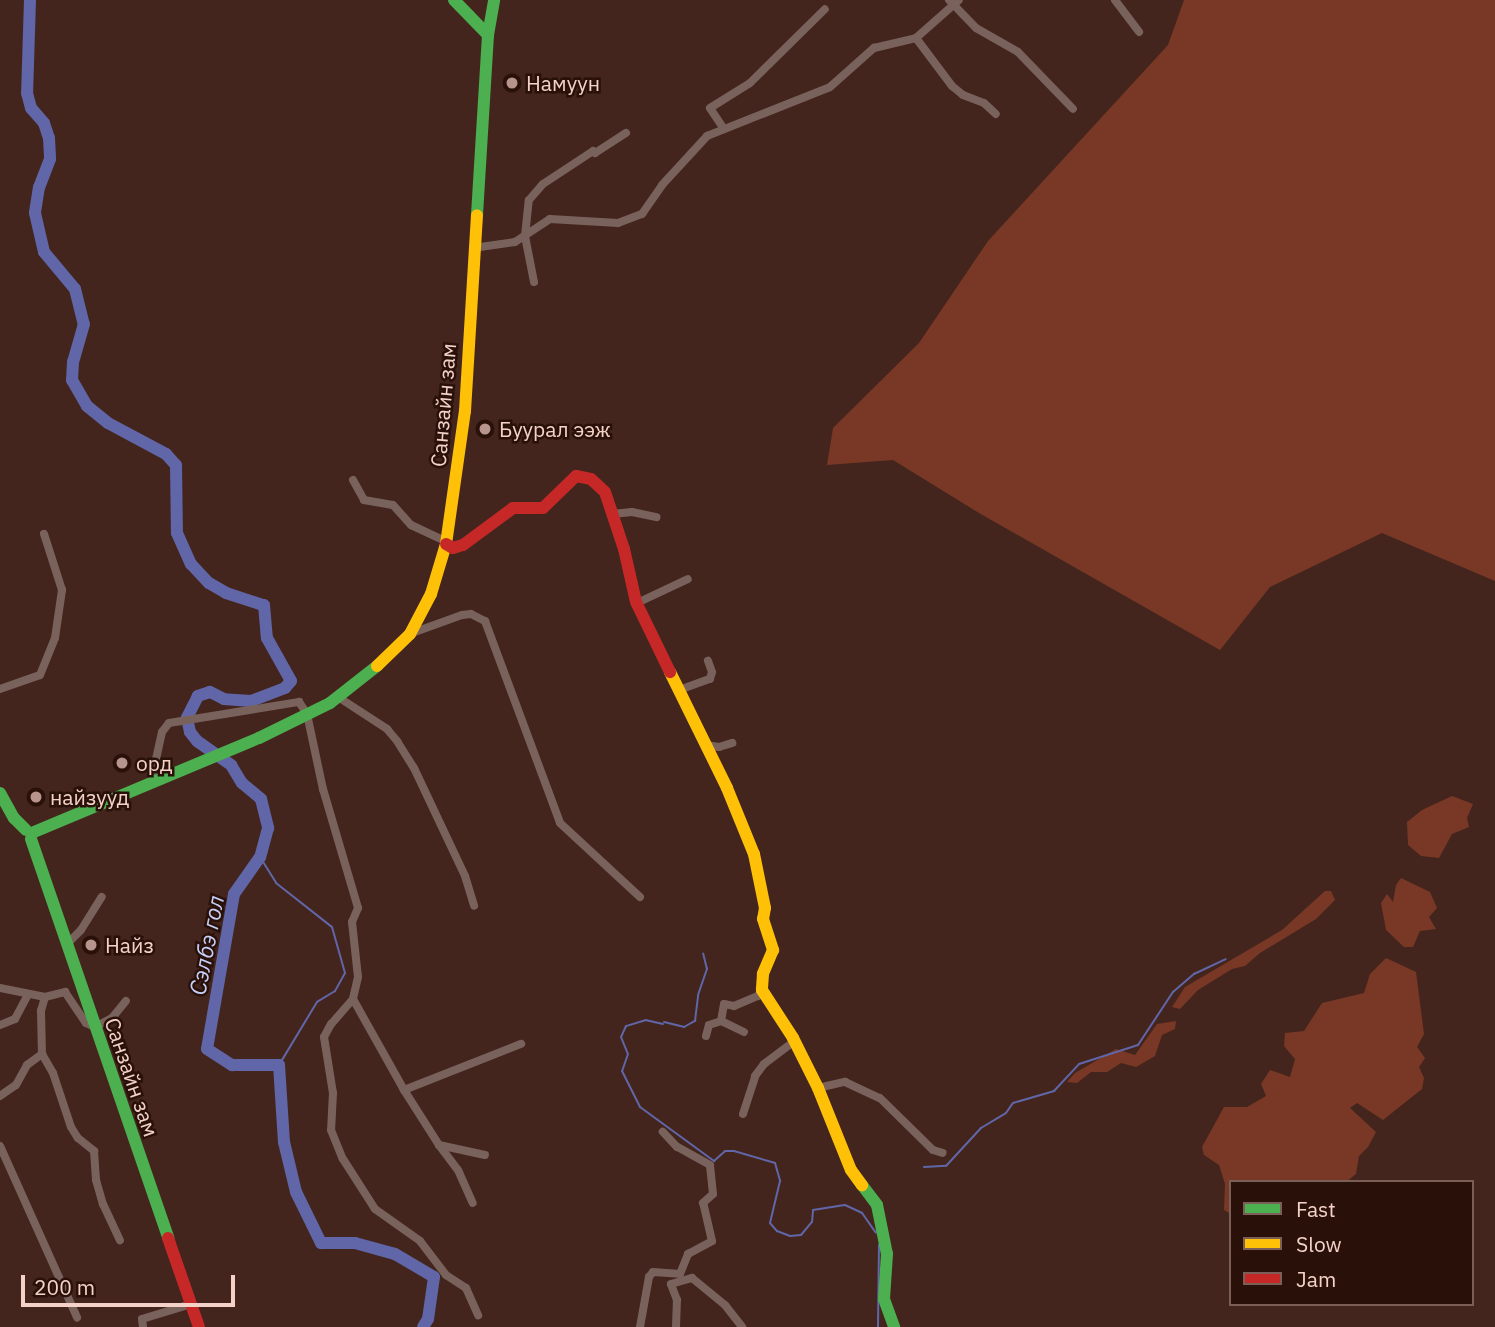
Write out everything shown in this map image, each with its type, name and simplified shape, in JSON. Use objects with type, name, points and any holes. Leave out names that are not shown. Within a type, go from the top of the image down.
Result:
[{"type":"main road","points":[[454,0],[488,35]]},
{"type":"main road","name":"Санзайн зам","points":[[151,782],[259,738],[338,697],[371,672],[410,634],[431,594],[446,542],[465,411],[488,35],[494,0]]},
{"type":"main road","points":[[446,542],[453,548],[463,545],[513,508],[543,508],[576,476],[591,479],[606,492],[637,603],[706,745],[754,855],[765,908],[763,919],[773,950],[763,974],[762,990],[794,1041],[818,1088],[851,1170],[877,1205],[887,1254],[884,1299],[894,1327]]},
{"type":"main road","points":[[0,793],[14,818],[30,834],[151,782]]},
{"type":"main road","name":"Санзайн зам","points":[[30,834],[199,1327]]},
{"type":"street","points":[[1115,0],[1139,32]]},
{"type":"street","points":[[473,248],[515,242],[550,219],[618,223],[642,214],[662,185],[707,136],[830,87],[874,48],[916,38],[954,2],[976,28],[1018,52],[1073,109]]},
{"type":"street","points":[[724,129],[710,108],[750,83],[825,9]]},
{"type":"street","points":[[916,38],[952,86],[963,95],[984,103],[996,114]]},
{"type":"street","points":[[534,282],[525,236],[529,200],[543,184],[626,133]]},
{"type":"street","points":[[353,480],[364,500],[393,505],[411,525],[446,542]]},
{"type":"street","points":[[612,513],[632,512],[656,517]]},
{"type":"street","points":[[0,689],[40,675],[55,638],[62,590],[44,534]]},
{"type":"street","points":[[637,603],[688,579]]},
{"type":"street","points":[[410,634],[462,615],[471,614],[485,621],[560,823],[640,897]]},
{"type":"street","points":[[679,690],[710,679],[712,672],[708,661]]},
{"type":"street","points":[[338,697],[387,729],[397,741],[414,768],[465,876],[474,906]]},
{"type":"street","points":[[151,782],[162,732],[169,723],[293,702],[302,705],[307,714],[323,789],[358,908],[352,922],[358,977],[353,999],[331,1024],[324,1037],[333,1093],[331,1129],[343,1159],[375,1209],[420,1241],[446,1275],[466,1289],[478,1315]]},
{"type":"street","points":[[706,745],[719,747],[732,743]]},
{"type":"street","points":[[0,808],[14,818]]},
{"type":"street","points":[[66,945],[81,930],[102,897]]},
{"type":"street","points":[[0,988],[45,997],[65,992],[86,1023],[95,1027],[112,1018],[126,1001]]},
{"type":"street","points":[[720,1021],[724,1004],[734,1006],[758,996],[762,990]]},
{"type":"street","points":[[0,1025],[15,1019],[28,995]]},
{"type":"street","points":[[45,997],[41,1011],[42,1054],[53,1073],[71,1127],[78,1138],[94,1152],[96,1180],[120,1240]]},
{"type":"street","points":[[353,999],[404,1090],[458,1170],[473,1203]]},
{"type":"street","points":[[706,1036],[709,1025],[720,1021],[744,1032]]},
{"type":"street","points":[[743,1114],[755,1076],[764,1064],[794,1041]]},
{"type":"street","points":[[404,1090],[521,1044]]},
{"type":"street","points":[[0,1096],[16,1085],[27,1065],[42,1054]]},
{"type":"street","points":[[818,1088],[845,1082],[880,1098],[933,1150],[943,1153]]},
{"type":"street","points":[[640,1327],[649,1277],[653,1272],[680,1273],[688,1254],[705,1248],[712,1241],[703,1203],[713,1194],[710,1165],[677,1147],[663,1132]]},
{"type":"street","points":[[439,1145],[485,1155]]},
{"type":"street","points":[[0,1147],[77,1317]]},
{"type":"street","points":[[676,1327],[677,1300],[671,1284],[692,1278],[725,1305],[743,1327]]},
{"type":"street","points":[[144,1327],[142,1319],[191,1304]]},
{"type":"shaded area","points":[[1184,0],[1495,0],[1495,581],[1382,533],[1270,587],[1220,650],[979,513],[893,460],[827,465],[833,428],[919,343],[988,241],[1168,45]]},
{"type":"shaded area","points":[[1452,796],[1473,804],[1467,818],[1469,827],[1452,834],[1439,858],[1421,856],[1408,845],[1407,822],[1422,810]]},
{"type":"shaded area","points":[[1401,878],[1430,892],[1437,908],[1429,917],[1436,929],[1420,931],[1413,947],[1404,947],[1386,930],[1381,903],[1387,894],[1393,902],[1396,885]]},
{"type":"shaded area","points":[[1325,891],[1331,891],[1335,900],[1316,919],[1260,953],[1245,966],[1232,969],[1198,990],[1180,1009],[1172,1007],[1185,987],[1282,930]]},
{"type":"shaded area","points":[[1386,958],[1416,972],[1424,1034],[1417,1047],[1425,1058],[1419,1067],[1424,1078],[1422,1089],[1383,1120],[1357,1103],[1350,1108],[1376,1132],[1368,1147],[1359,1156],[1356,1174],[1348,1180],[1229,1180],[1229,1213],[1224,1210],[1225,1184],[1219,1165],[1204,1155],[1202,1147],[1224,1107],[1247,1107],[1266,1096],[1261,1084],[1270,1070],[1290,1077],[1295,1059],[1284,1046],[1285,1033],[1304,1031],[1322,1003],[1364,993],[1370,974]]},
{"type":"shaded area","points":[[1176,1021],[1175,1029],[1162,1035],[1155,1056],[1136,1067],[1121,1063],[1107,1072],[1091,1072],[1077,1083],[1067,1082],[1075,1073],[1116,1049],[1135,1055],[1157,1024]]},
{"type":"waterway","name":"Сэлбэ гол","points":[[30,0],[27,93],[31,108],[44,123],[49,138],[50,159],[39,187],[35,213],[44,252],[75,289],[84,324],[73,362],[72,380],[87,406],[108,423],[166,454],[176,465],[177,533],[191,564],[209,583],[226,593],[264,605],[267,638],[291,681],[285,688],[251,701],[224,699],[210,692],[198,696],[187,718],[190,732],[197,741],[231,765],[242,783],[261,799],[268,828],[260,857],[234,894],[207,1049],[232,1065],[279,1065],[284,1142],[296,1192],[321,1243],[355,1243],[395,1254],[434,1277],[428,1319],[423,1327]]},
{"type":"waterway","points":[[260,857],[276,883],[332,927],[345,973],[335,991],[317,1002],[279,1065]]},
{"type":"waterway","points":[[664,1022],[684,1027],[695,1021],[698,995],[707,969],[703,953]]},
{"type":"waterway","points":[[924,1167],[946,1166],[981,1128],[1006,1113],[1013,1103],[1054,1091],[1079,1064],[1138,1045],[1173,992],[1194,974],[1226,959]]},
{"type":"waterway","points":[[663,1024],[646,1020],[626,1026],[621,1037],[628,1054],[622,1071],[640,1107],[714,1161],[725,1151],[734,1151],[775,1163],[780,1181],[770,1223],[777,1231],[790,1236],[801,1235],[812,1222],[813,1210],[845,1205],[862,1213],[876,1233]]},
{"type":"waterway","points":[[878,1327],[879,1245]]},
{"type":"traffic: fast","points":[[454,0],[488,35],[477,215]]},
{"type":"traffic: fast","points":[[488,35],[494,0]]},
{"type":"traffic: fast","points":[[34,832],[259,738],[330,703],[377,666]]},
{"type":"traffic: fast","points":[[0,793],[14,818],[26,830]]},
{"type":"traffic: fast","points":[[31,839],[168,1238]]},
{"type":"traffic: fast","points":[[862,1185],[877,1205],[887,1254],[884,1299],[894,1327]]},
{"type":"traffic: slow","points":[[377,666],[410,634],[431,594],[446,544],[465,411],[477,215]]},
{"type":"traffic: slow","points":[[670,672],[727,788],[754,854],[765,908],[763,919],[773,950],[763,974],[762,990],[793,1038],[818,1088],[851,1170],[862,1185]]},
{"type":"traffic: jam","points":[[446,544],[453,548],[463,545],[513,508],[543,508],[576,476],[591,479],[605,492],[624,549],[636,602],[670,672]]},
{"type":"traffic: jam","points":[[168,1238],[199,1327]]},
{"type":"place","name":"Намуун","points":[[512,83]]},
{"type":"place","name":"Буурал ээж","points":[[485,429]]},
{"type":"place","name":"орд","points":[[122,763]]},
{"type":"place","name":"найзууд","points":[[36,797]]},
{"type":"place","name":"Найз","points":[[91,945]]}]
